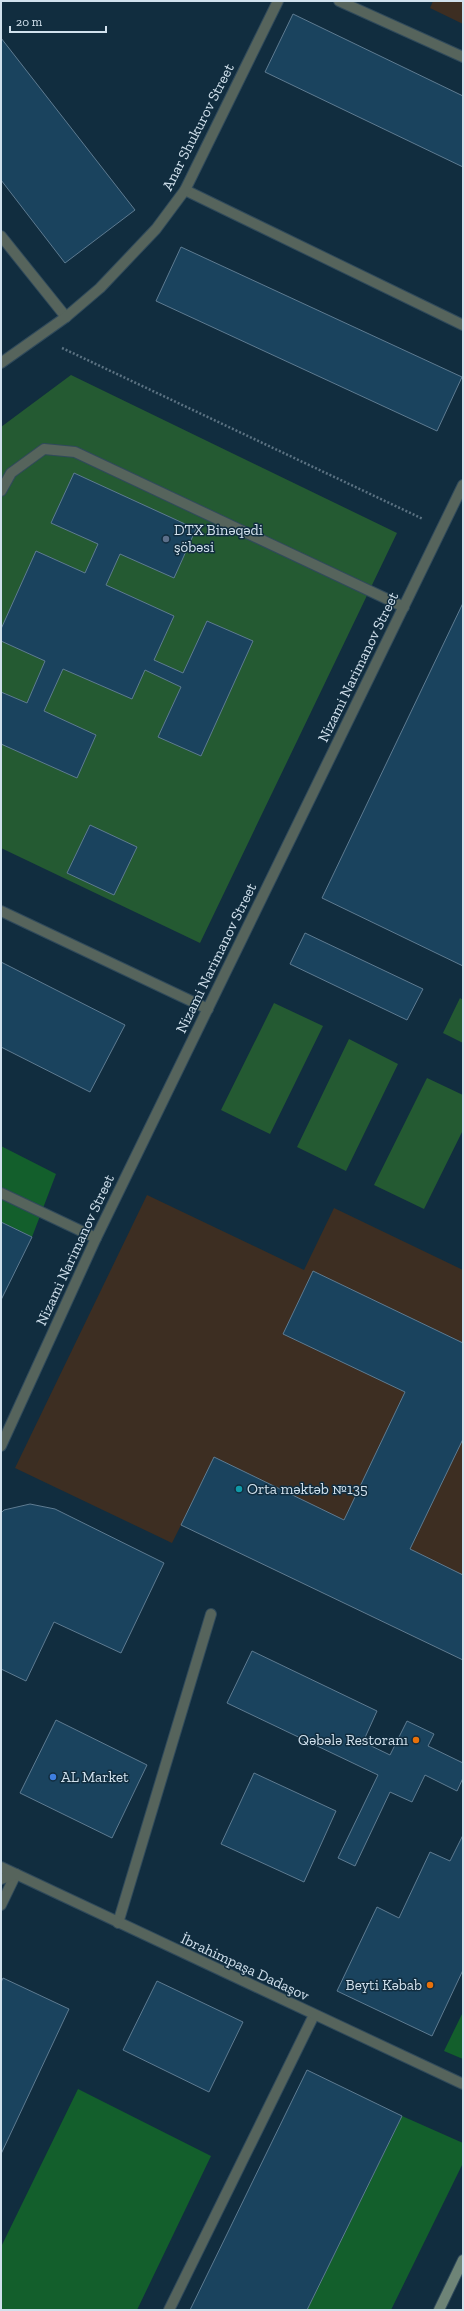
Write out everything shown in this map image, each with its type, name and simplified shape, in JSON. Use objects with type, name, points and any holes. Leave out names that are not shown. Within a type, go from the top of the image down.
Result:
[{"type":"street","name":"Anar Shukurov Street","points":[[1,363],[66,317],[100,288],[156,229],[185,190],[278,1]]},
{"type":"street","points":[[339,1],[463,57]]},
{"type":"street","points":[[185,190],[463,325]]},
{"type":"street","points":[[1,236],[66,317]]},
{"type":"street","points":[[1,491],[11,473],[44,449],[75,452],[404,607]]},
{"type":"street","name":"Nizami Narimanov Street","points":[[1,1446],[96,1238],[463,485]]},
{"type":"street","points":[[1,911],[208,1009]]},
{"type":"street","points":[[1,1192],[96,1238]]},
{"type":"street","points":[[118,1923],[211,1614]]},
{"type":"street","name":"İbrahimpaşa Dadaşov","points":[[1,1867],[314,2016],[463,2084]]},
{"type":"street","points":[[1,1879],[16,1874]]},
{"type":"street","points":[[1,1905],[16,1874]]},
{"type":"street","points":[[169,2310],[314,2016]]},
{"type":"street","points":[[439,2310],[463,2260]]},
{"type":"path","points":[[39,336],[443,528]]},
{"type":"shaded area","points":[[433,1],[463,1],[463,24],[430,8]]},
{"type":"shaded area","points":[[147,1195],[304,1270],[334,1208],[463,1270],[463,1660],[181,1525],[172,1543],[15,1468]]},
{"type":"green space","points":[[71,375],[397,533],[200,943],[1,848],[1,427]]},
{"type":"green space","points":[[460,998],[463,1000],[463,1043],[443,1033]]},
{"type":"green space","points":[[274,1003],[323,1026],[270,1134],[221,1110]]},
{"type":"green space","points":[[349,1039],[398,1064],[346,1171],[297,1147]]},
{"type":"green space","points":[[427,1078],[463,1095],[463,1130],[424,1209],[374,1185]]},
{"type":"green space","points":[[1,1146],[56,1174],[32,1237],[1,1222]]},
{"type":"green space","points":[[463,2012],[463,2059],[444,2051]]},
{"type":"green space","points":[[78,2089],[211,2156],[137,2310],[1,2310],[1,2247]]},
{"type":"green space","points":[[402,2116],[463,2143],[463,2163],[391,2310],[307,2310]]},
{"type":"building","points":[[293,14],[463,96],[463,167],[265,72]]},
{"type":"building","points":[[1,38],[135,210],[65,263],[1,180]]},
{"type":"building","points":[[181,247],[462,377],[437,431],[156,301]]},
{"type":"building","points":[[74,473],[196,529],[174,578],[120,554],[106,585],[174,616],[154,660],[183,673],[207,621],[253,641],[201,756],[158,737],[181,687],[145,670],[132,699],[63,669],[44,711],[96,735],[77,778],[1,744],[1,692],[27,703],[45,661],[1,641],[1,629],[36,551],[85,573],[98,544],[51,523]]},
{"type":"building","points":[[463,603],[463,966],[322,898]]},
{"type":"building","points":[[90,825],[137,847],[114,895],[67,873]]},
{"type":"building","points":[[305,933],[423,989],[407,1020],[290,964]]},
{"type":"building","points":[[1,962],[125,1025],[90,1092],[1,1047]]},
{"type":"building","points":[[1,1222],[32,1237],[1,1300]]},
{"type":"building","name":"Orta məktəb №135","points":[[313,1271],[463,1343],[463,1439],[410,1549],[463,1575],[463,1660],[181,1525],[214,1457],[344,1520],[405,1392],[283,1334]]},
{"type":"building","points":[[30,1504],[55,1509],[164,1563],[121,1653],[54,1622],[26,1681],[1,1669],[1,1513],[4,1510]]},
{"type":"building","points":[[252,1651],[377,1711],[363,1742],[390,1755],[407,1721],[434,1734],[428,1746],[463,1763],[463,1778],[457,1791],[425,1775],[412,1802],[390,1792],[355,1866],[338,1858],[378,1775],[227,1703]]},
{"type":"building","points":[[56,1720],[147,1765],[112,1838],[20,1793]]},
{"type":"building","points":[[254,1773],[336,1811],[304,1882],[221,1844]]},
{"type":"building","points":[[463,1835],[463,1970],[432,2036],[337,1991],[377,1907],[399,1918],[430,1852],[450,1861]]},
{"type":"building","points":[[3,1978],[69,2009],[1,2154],[1,1982]]},
{"type":"building","points":[[157,1981],[243,2022],[209,2092],[123,2050]]},
{"type":"building","points":[[307,2070],[402,2116],[307,2310],[190,2310]]},
{"type":"place","name":"DTX Binəqədi şöbəsi","points":[[166,539]]},
{"type":"place","name":"Orta məktəb №135","points":[[239,1489]]},
{"type":"place","name":"Qəbələ Restoranı","points":[[416,1740]]},
{"type":"place","name":"AL Market","points":[[53,1777]]},
{"type":"place","name":"Beyti Kəbab","points":[[430,1985]]}]
